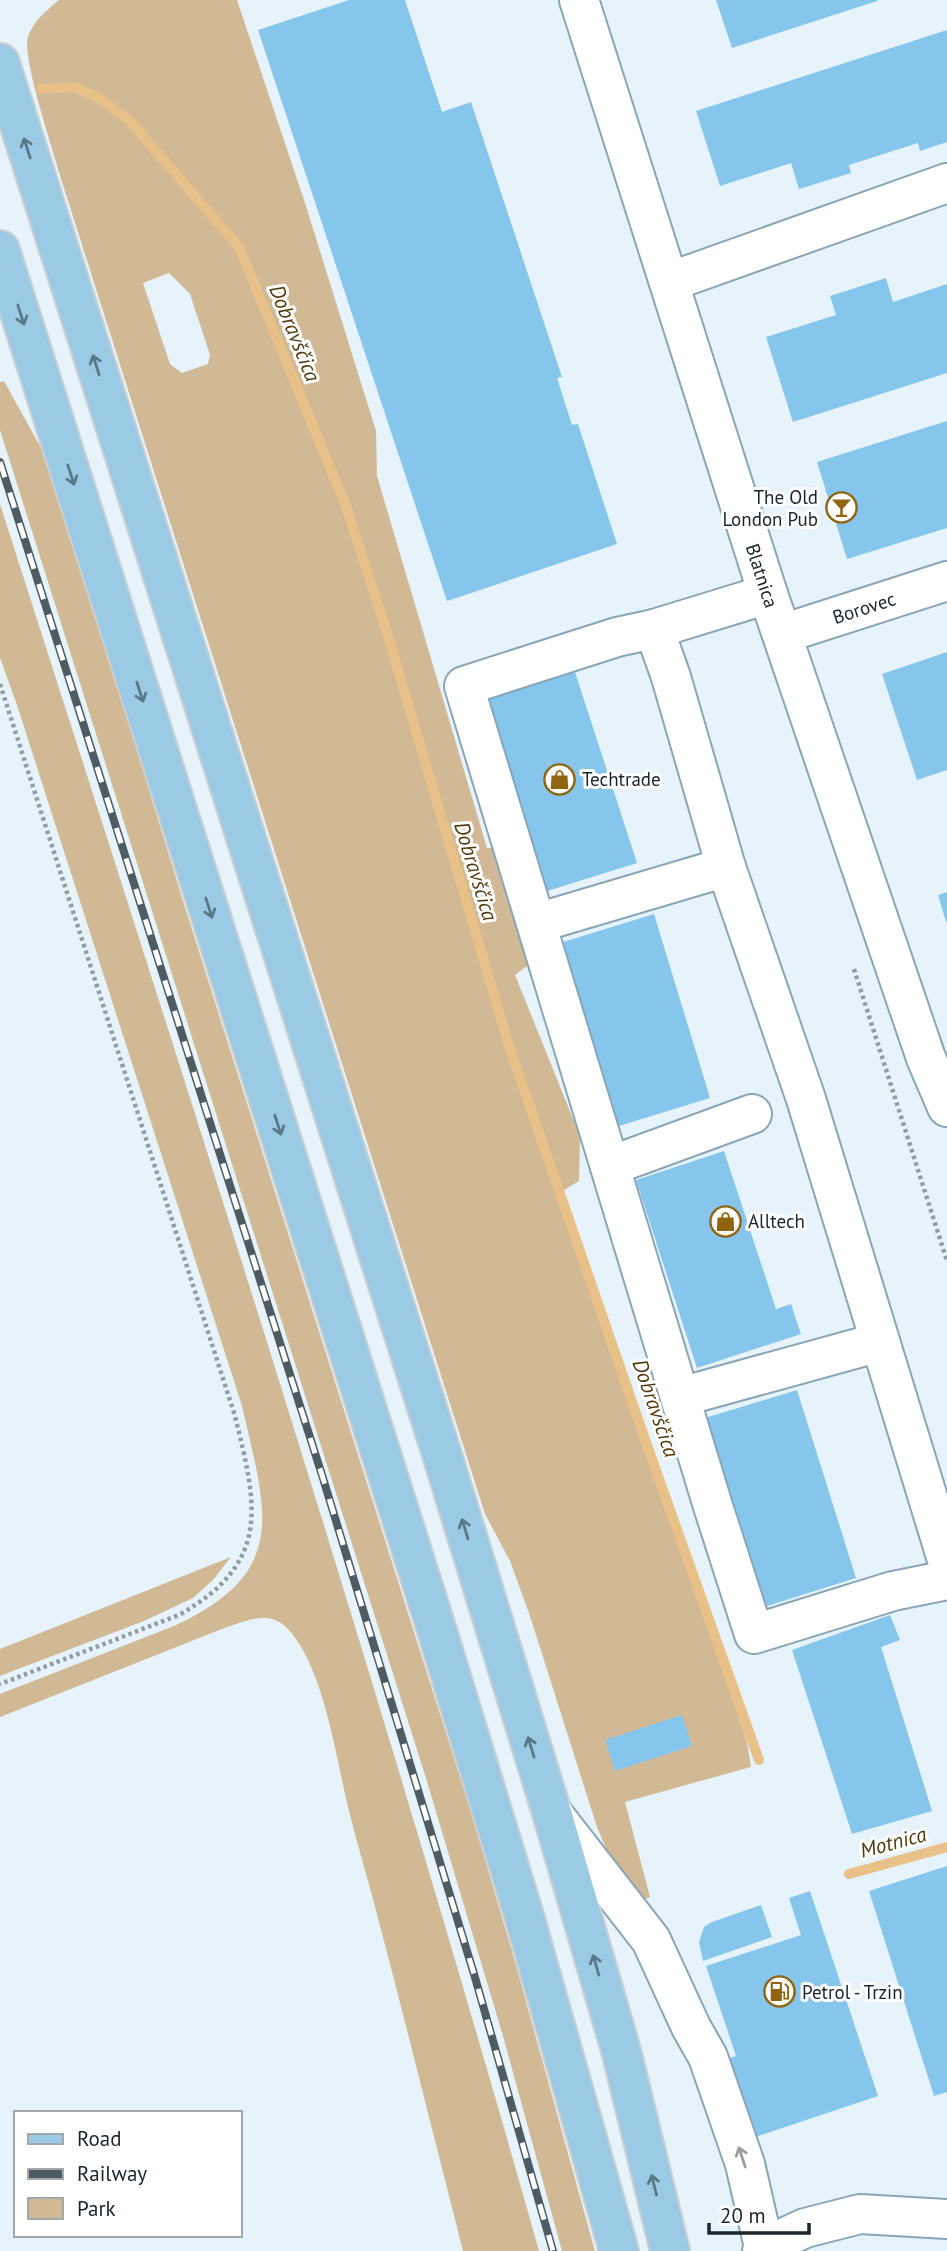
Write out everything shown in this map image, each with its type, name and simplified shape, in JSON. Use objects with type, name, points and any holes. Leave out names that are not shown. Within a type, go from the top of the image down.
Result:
[{"type":"main road","points":[[0,63],[444,1461],[552,1812],[622,2054],[670,2251]]},
{"type":"main road","points":[[0,250],[434,1621],[523,1912],[619,2251]]},
{"type":"street","name":"Blatnica","points":[[579,0],[768,594],[926,1058],[947,1107]]},
{"type":"street","points":[[669,282],[947,183]]},
{"type":"street","name":"Borovec","points":[[782,634],[947,581]]},
{"type":"street","points":[[768,594],[654,629],[617,637],[464,686],[754,1634],[893,1591],[947,1580]]},
{"type":"street","points":[[654,629],[671,677],[726,867],[806,1098],[947,1560]]},
{"type":"street","points":[[537,923],[726,867]]},
{"type":"street","points":[[610,1166],[752,1114]]},
{"type":"street","points":[[680,1397],[880,1342]]},
{"type":"street","points":[[552,1812],[651,1940],[691,2027],[708,2057],[744,2164],[763,2249],[805,2228],[860,2214],[947,2219]]},
{"type":"path","points":[[0,684],[235,1416],[250,1478],[252,1520],[247,1546],[235,1569],[217,1589],[198,1604],[179,1615],[0,1684]]},
{"type":"green space","points":[[59,0],[237,0],[306,206],[376,431],[377,476],[487,848],[510,848],[543,954],[515,975],[580,1136],[579,1181],[561,1192],[747,1742],[751,1767],[625,1802],[650,1897],[639,1902],[615,1870],[597,1827],[529,1613],[510,1561],[485,1514],[63,185],[34,85],[27,48],[33,26]],"holes":[[[169,273],[190,294],[210,355],[208,364],[182,373],[170,364],[143,283]]]},
{"type":"green space","points":[[4,381],[45,455],[61,504],[184,904],[470,1809],[595,2251],[562,2251],[503,2036],[425,1775],[0,430],[0,382]]},
{"type":"green space","points":[[0,504],[209,1157],[345,1594],[539,2251],[463,2251],[320,1689],[299,1644],[286,1627],[272,1619],[264,1618],[242,1622],[0,1717],[0,1694],[174,1626],[211,1605],[237,1584],[253,1561],[261,1536],[262,1508],[242,1406],[0,658]]},
{"type":"green space","points":[[231,1557],[213,1580],[193,1598],[144,1621],[0,1676],[0,1649]]},
{"type":"building","points":[[349,0],[405,0],[442,112],[471,102],[562,377],[557,378],[572,425],[578,424],[617,544],[447,601],[258,30]]},
{"type":"building","points":[[716,0],[877,0],[877,1],[732,48]]},
{"type":"building","points":[[947,30],[947,142],[920,151],[918,143],[849,165],[851,173],[799,189],[791,163],[720,186],[696,111]]},
{"type":"building","points":[[886,278],[893,302],[947,284],[947,373],[793,422],[766,337],[836,315],[830,296]]},
{"type":"building","points":[[947,421],[947,528],[847,559],[817,462]]},
{"type":"building","points":[[947,652],[947,770],[917,780],[882,674]]},
{"type":"building","name":"Techtrade","points":[[573,666],[637,863],[544,892],[482,696]]},
{"type":"building","points":[[947,892],[947,922],[946,922],[938,895]]},
{"type":"building","points":[[654,914],[710,1098],[619,1126],[563,942]]},
{"type":"building","points":[[724,1151],[776,1309],[791,1304],[801,1334],[697,1368],[636,1180]]},
{"type":"building","points":[[797,1390],[856,1578],[764,1607],[705,1418]]},
{"type":"building","points":[[890,1615],[900,1640],[881,1647],[932,1811],[852,1834],[792,1650]]},
{"type":"building","points":[[682,1715],[692,1746],[615,1771],[605,1740]]},
{"type":"building","points":[[947,1866],[947,2092],[934,2096],[869,1891]]},
{"type":"building","points":[[810,1891],[878,2096],[728,2146],[702,2067],[736,2056],[706,1966],[801,1935],[789,1898]]},
{"type":"building","points":[[761,1905],[772,1937],[703,1961],[699,1942],[704,1927]]},
{"type":"waterway","name":"Dobravščica","points":[[41,89],[74,87],[99,98],[129,120],[239,247],[346,506],[388,636],[509,1046],[759,1760]]},
{"type":"waterway","name":"Motnica","points":[[849,1874],[947,1847]]},
{"type":"railway","points":[[0,462],[322,1475],[474,1974],[553,2251]]},
{"type":"place","name":"The Old London Pub","points":[[841,508]]},
{"type":"place","name":"Techtrade","points":[[559,779]]},
{"type":"place","name":"Alltech","points":[[725,1221]]},
{"type":"place","name":"Petrol - Trzin","points":[[779,1992]]}]
